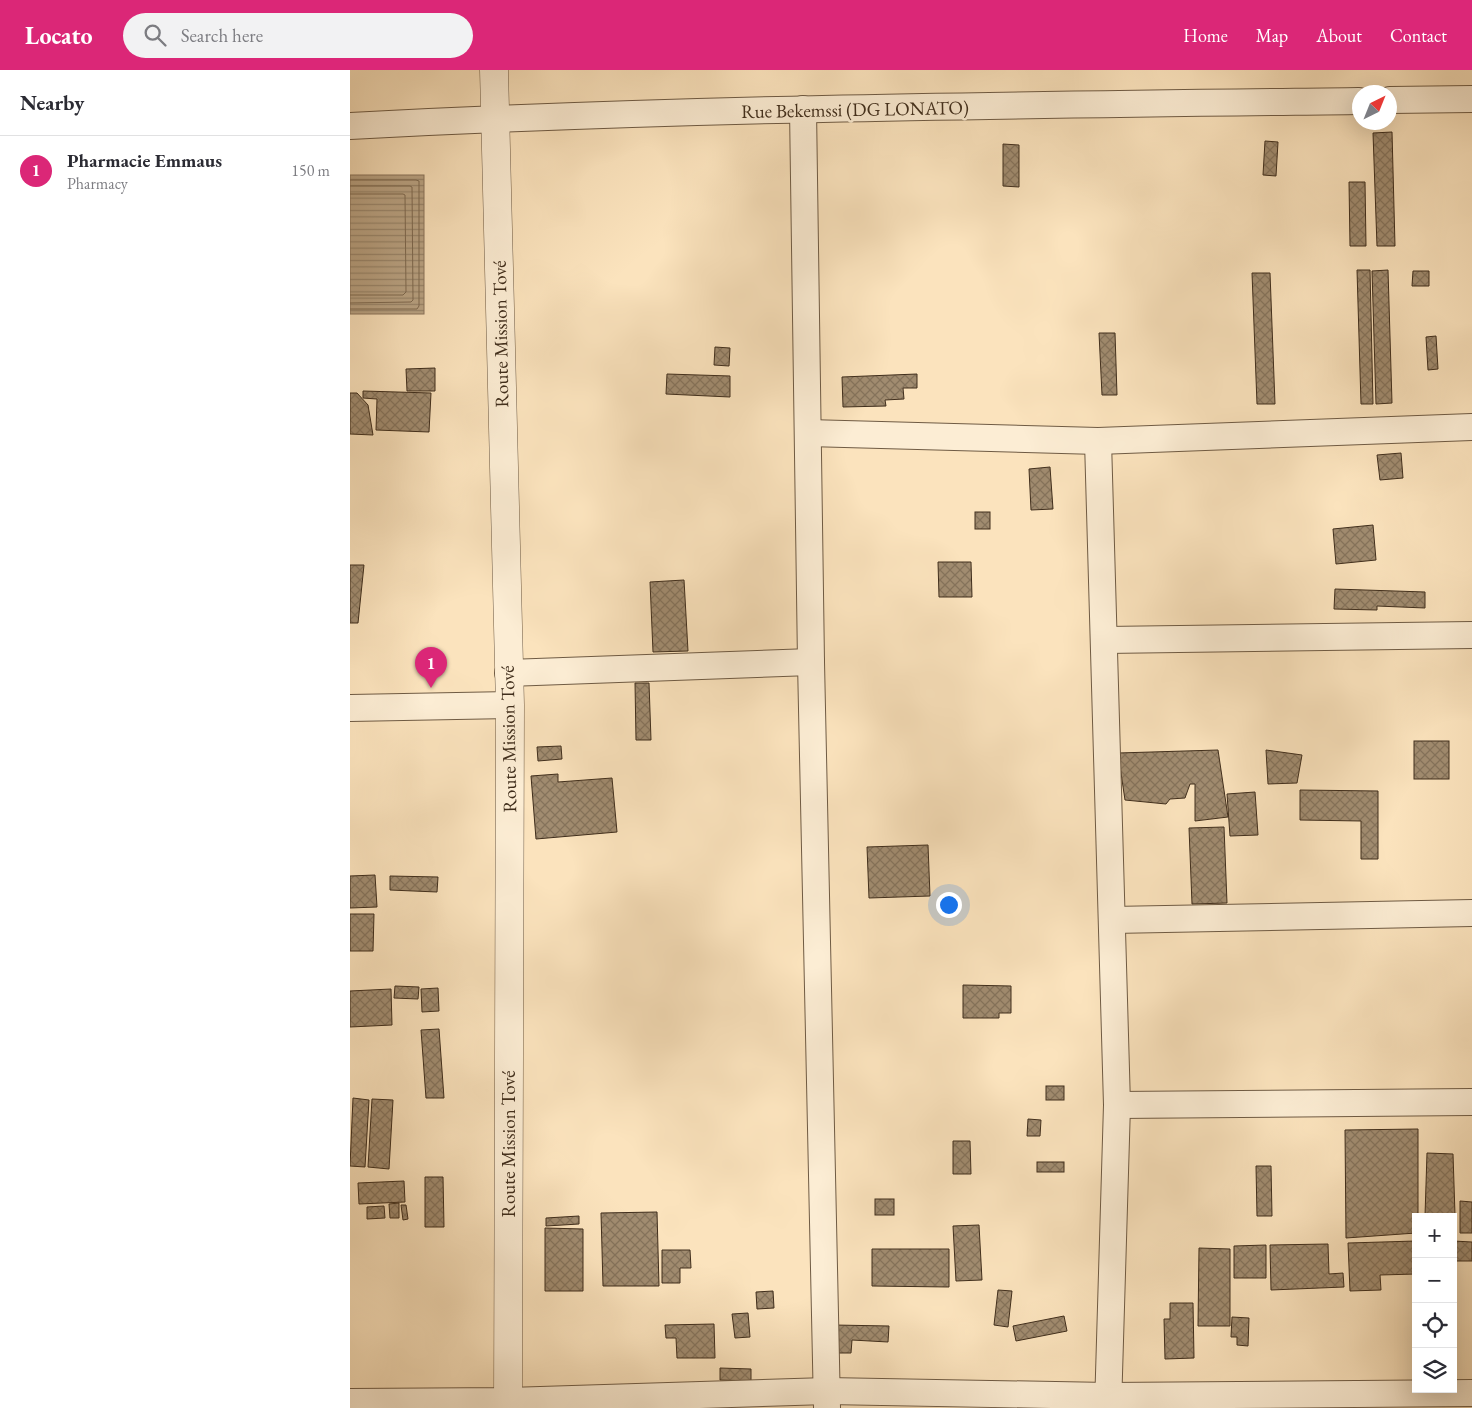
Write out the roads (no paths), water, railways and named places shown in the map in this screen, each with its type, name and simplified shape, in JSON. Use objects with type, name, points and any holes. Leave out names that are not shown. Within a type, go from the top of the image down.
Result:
[{"type":"street","name":"Route Mission Tové","points":[[494,70],[510,704],[508,1404]]},
{"type":"street","points":[[1397,100],[1472,99]]},
{"type":"street","name":"Rue Bekemssi (DG LONATO)","points":[[350,126],[495,118],[803,109],[1352,101]]},
{"type":"street","points":[[803,109],[811,662],[827,1399]]},
{"type":"street","points":[[808,433],[1098,441],[1472,427]]},
{"type":"street","points":[[1098,441],[1117,1105],[1108,1402]]},
{"type":"street","points":[[1105,640],[1472,635]]},
{"type":"street","points":[[508,673],[811,662]]},
{"type":"street","points":[[350,708],[510,704]]},
{"type":"street","points":[[1112,920],[1472,913]]},
{"type":"street","points":[[1117,1105],[1472,1102]]},
{"type":"street","points":[[350,1402],[508,1404],[827,1399],[1108,1402],[1472,1393]]},
{"type":"water","points":[[350,175],[424,175],[424,314],[350,314]]},
{"type":"place","name":"Pharmacie Emmaus","points":[[431,688]]}]
